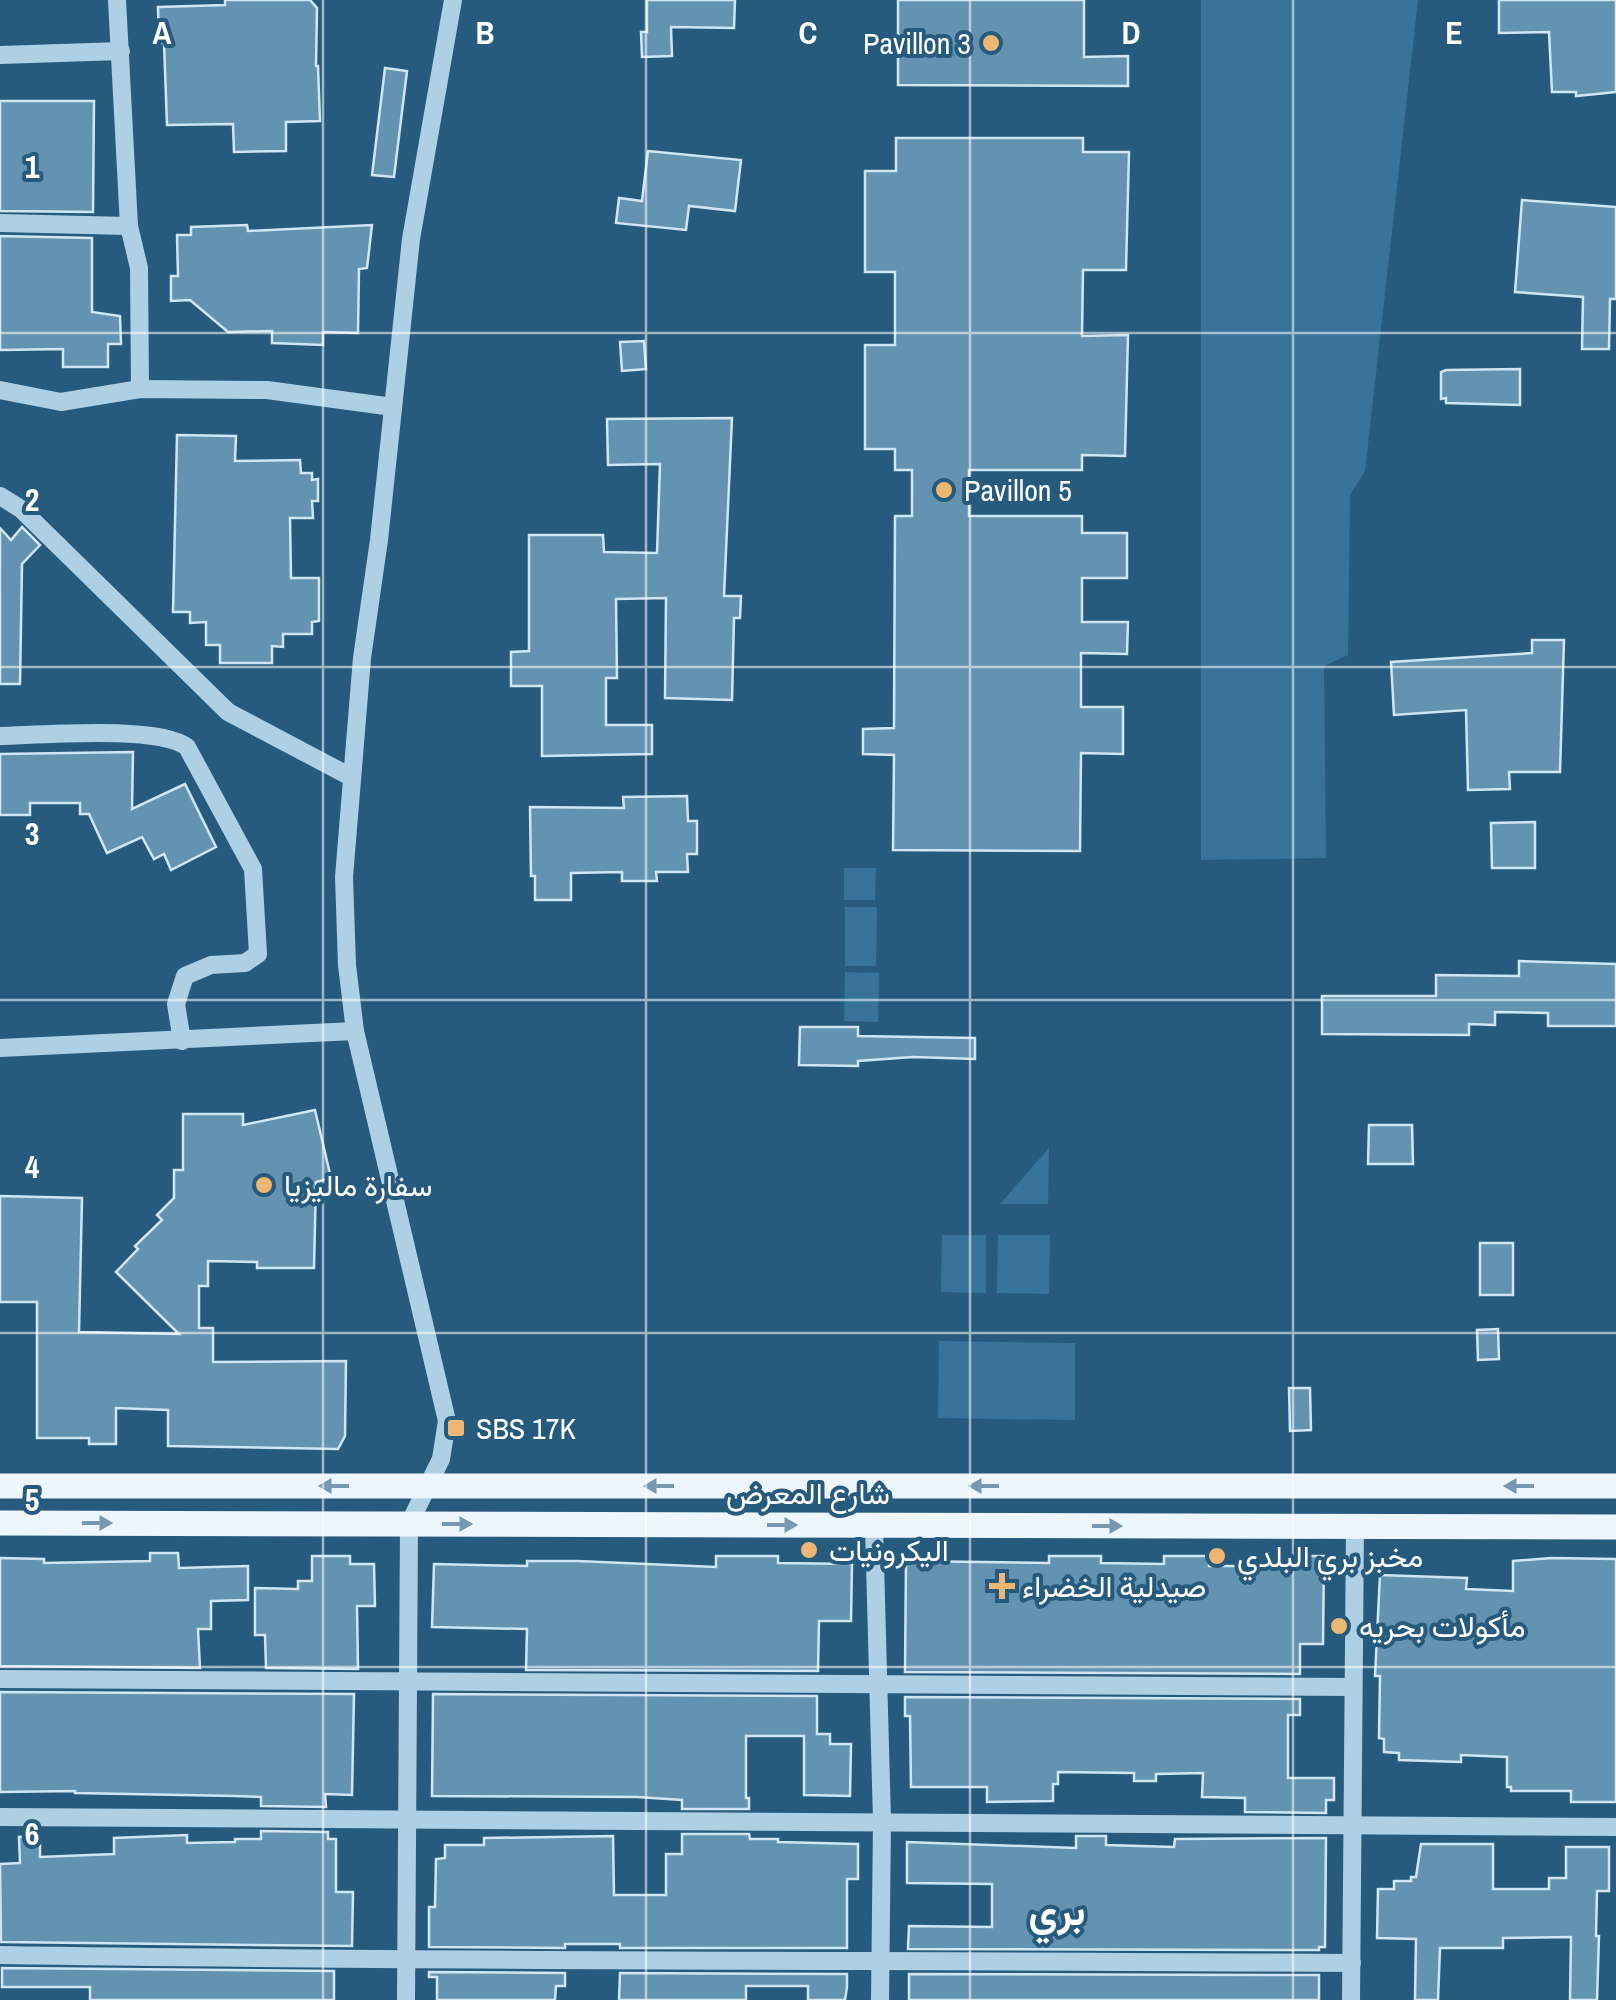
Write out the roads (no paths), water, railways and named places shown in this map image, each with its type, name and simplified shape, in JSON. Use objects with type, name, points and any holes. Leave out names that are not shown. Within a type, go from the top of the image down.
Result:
[{"type":"main road","name":"شارع المعرض","points":[[0,1486],[1616,1486]]},
{"type":"main road","points":[[886,1526],[898,1486]]},
{"type":"main road","points":[[1450,1486],[1450,1527]]},
{"type":"main road","name":"شارع المعرض","points":[[0,1523],[1616,1528]]},
{"type":"street","points":[[117,0],[129,226],[138,268],[140,389]]},
{"type":"street","points":[[406,2000],[409,1524],[430,1486],[446,1436],[445,1404],[356,1031],[347,965],[344,877],[351,776],[411,239],[453,0]]},
{"type":"street","points":[[0,55],[121,51]]},
{"type":"street","points":[[0,223],[129,226]]},
{"type":"street","points":[[0,390],[62,402],[140,389],[268,390],[393,407]]},
{"type":"street","points":[[0,496],[20,509],[228,712],[351,776]]},
{"type":"street","points":[[0,736],[143,734],[178,740],[187,747],[253,869],[259,937],[258,954],[245,964],[211,965],[185,976],[176,1004],[182,1041]]},
{"type":"street","points":[[0,1048],[356,1031]]},
{"type":"street","points":[[880,2000],[882,1821],[876,1685],[886,1526]]},
{"type":"street","points":[[1352,2000],[1354,1527]]},
{"type":"street","points":[[0,1679],[1353,1687]]},
{"type":"street","points":[[0,1817],[1616,1827]]},
{"type":"street","points":[[0,1955],[406,1961],[1352,1964]]},
{"type":"place","name":"Pavillon 3","points":[[991,43]]},
{"type":"place","name":"Pavillon 5","points":[[944,490]]},
{"type":"place","name":"سفارة ماليزيا","points":[[264,1185]]},
{"type":"place","name":"SBS 17K","points":[[456,1428]]},
{"type":"place","name":"اليكرونيات","points":[[809,1550]]},
{"type":"place","name":"مخبز بري البلدي","points":[[1217,1556]]},
{"type":"place","name":"صيدلية الخضراء","points":[[1002,1586]]},
{"type":"place","name":"مأكولات بحريه","points":[[1339,1626]]},
{"type":"district","name":"بري","points":[[1057,1910]]}]
